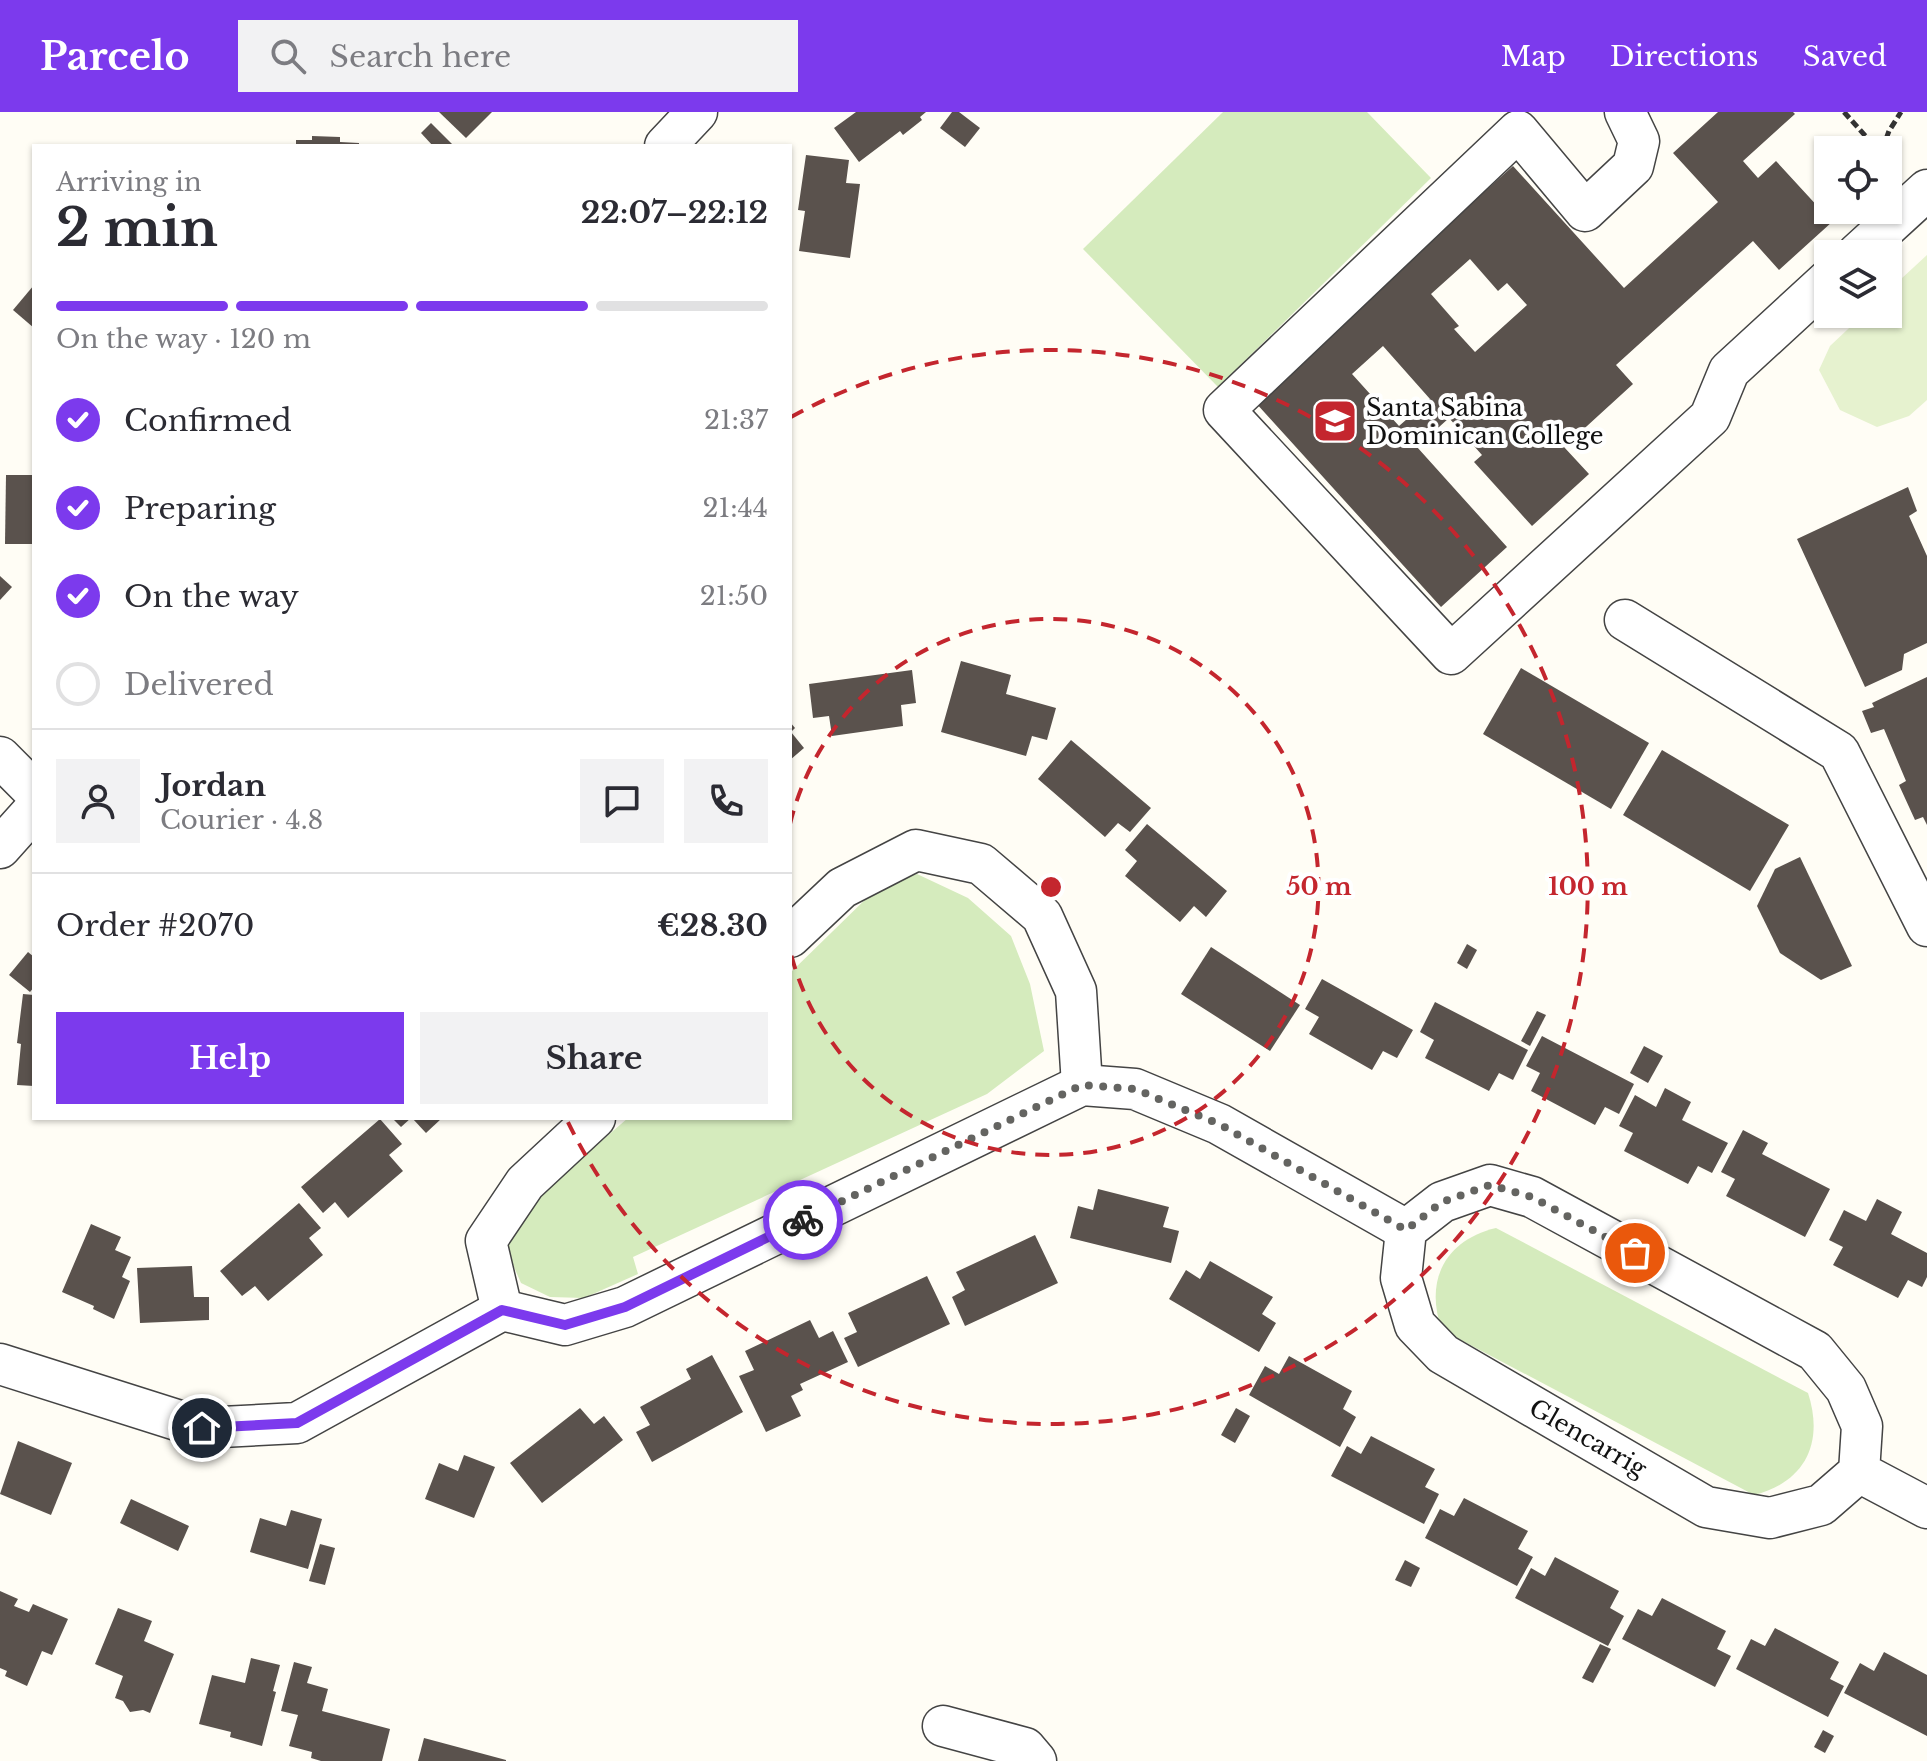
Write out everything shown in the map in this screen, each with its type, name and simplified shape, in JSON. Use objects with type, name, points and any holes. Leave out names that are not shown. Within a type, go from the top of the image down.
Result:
[{"type":"street","points":[[667,144],[697,112]]},
{"type":"street","points":[[1625,112],[1639,141],[1633,166],[1585,211],[1518,131],[1224,410],[1451,654],[1710,417],[1729,371],[1814,293]]},
{"type":"street","points":[[1872,240],[1927,190]]},
{"type":"street","points":[[1625,620],[1839,752],[1927,926]]},
{"type":"street","points":[[0,757],[32,789]]},
{"type":"street","points":[[0,848],[32,812]]},
{"type":"street","points":[[792,935],[842,888],[916,850],[981,864],[1042,916],[1076,991],[1082,1085]]},
{"type":"street","points":[[0,1364],[202,1428],[297,1423],[502,1310],[565,1325],[625,1307],[1082,1085],[1135,1089],[1219,1124],[1406,1230],[1442,1202],[1490,1185],[1532,1197],[1815,1351],[1846,1389],[1862,1426],[1859,1472],[1927,1508]]},
{"type":"street","points":[[502,1310],[486,1241],[525,1183],[593,1120]]},
{"type":"street","name":"Glencarrig","points":[[1406,1230],[1401,1278],[1415,1325],[1443,1354],[1706,1507],[1770,1518],[1821,1505],[1859,1472]]},
{"type":"street","points":[[943,1726],[1025,1748],[1035,1760]]},
{"type":"path","points":[[1844,112],[1867,136]]},
{"type":"path","points":[[1887,136],[1901,112]]},
{"type":"green space","points":[[1223,112],[1367,112],[1431,178],[1218,387],[1083,249]]},
{"type":"green space","points":[[1927,255],[1927,400],[1909,416],[1877,427],[1840,410],[1819,370],[1830,346],[1849,328],[1902,328],[1902,278]]},
{"type":"green space","points":[[917,874],[968,898],[1011,936],[1030,984],[1044,1051],[987,1094],[633,1257],[638,1274],[584,1298],[550,1297],[521,1283],[503,1242],[511,1219],[626,1120],[792,1120],[792,971],[876,889]]},
{"type":"green space","points":[[1496,1228],[1808,1393],[1814,1428],[1812,1443],[1798,1470],[1772,1489],[1754,1495],[1442,1330],[1436,1295],[1443,1265],[1464,1242]]},
{"type":"building","points":[[439,112],[492,112],[466,138]]},
{"type":"building","points":[[856,112],[926,112],[920,117],[922,120],[903,135],[900,131],[859,162],[834,128]]},
{"type":"building","points":[[952,112],[959,112],[980,128],[965,147],[940,128]]},
{"type":"building","points":[[1718,112],[1793,112],[1795,114],[1743,161],[1758,178],[1776,161],[1814,202],[1814,224],[1830,224],[1779,270],[1753,241],[1616,365],[1633,384],[1564,447],[1589,474],[1532,526],[1474,462],[1482,455],[1449,418],[1417,447],[1507,547],[1441,607],[1246,392],[1351,311],[1513,166],[1624,288],[1718,202],[1673,153]],"holes":[[[1470,259],[1498,291],[1507,283],[1527,305],[1475,352],[1454,329],[1459,326],[1431,294]],[[1383,346],[1430,399],[1399,426],[1352,374]]]},
{"type":"building","points":[[431,123],[452,144],[431,144],[421,133]]},
{"type":"building","points":[[312,136],[340,137],[340,142],[359,144],[296,144],[296,140],[312,140]]},
{"type":"building","points":[[806,155],[849,160],[846,183],[860,184],[850,258],[799,251],[805,211],[798,210]]},
{"type":"building","points":[[32,287],[32,326],[13,310]]},
{"type":"building","points":[[6,475],[32,475],[32,544],[5,544]]},
{"type":"building","points":[[1908,487],[1917,511],[1909,516],[1927,556],[1927,643],[1904,654],[1902,670],[1865,687],[1797,539]]},
{"type":"building","points":[[0,576],[12,587],[0,600]]},
{"type":"building","points":[[961,661],[1011,675],[1006,694],[1056,708],[1047,740],[1032,736],[1026,756],[941,732]]},
{"type":"building","points":[[1521,668],[1649,743],[1611,809],[1483,734]]},
{"type":"building","points":[[912,670],[916,703],[901,705],[903,726],[832,736],[829,716],[813,718],[809,684]]},
{"type":"building","points":[[1927,677],[1927,825],[1923,817],[1915,820],[1899,785],[1906,781],[1884,729],[1871,733],[1862,711],[1874,707],[1872,703]]},
{"type":"building","points":[[792,733],[804,748],[792,758]]},
{"type":"building","points":[[1071,740],[1151,808],[1130,832],[1118,823],[1105,837],[1038,779]]},
{"type":"building","points":[[1662,750],[1789,825],[1750,891],[1623,815]]},
{"type":"building","points":[[1147,824],[1227,891],[1206,917],[1194,906],[1180,922],[1125,876],[1137,861],[1125,850]]},
{"type":"building","points":[[1800,857],[1852,966],[1821,980],[1780,953],[1757,906],[1775,869]]},
{"type":"building","points":[[1467,944],[1477,950],[1467,969],[1457,963]]},
{"type":"building","points":[[1211,947],[1300,1005],[1270,1051],[1181,994]]},
{"type":"building","points":[[28,952],[32,955],[30,992],[9,975]]},
{"type":"building","points":[[1322,979],[1413,1030],[1397,1058],[1383,1051],[1372,1070],[1309,1034],[1319,1017],[1305,1009]]},
{"type":"building","points":[[23,994],[32,995],[32,1086],[17,1085],[21,1044],[17,1043]]},
{"type":"building","points":[[1435,1002],[1528,1050],[1513,1080],[1499,1073],[1489,1091],[1425,1058],[1434,1040],[1420,1032]]},
{"type":"building","points":[[1537,1011],[1546,1015],[1530,1046],[1521,1041]]},
{"type":"building","points":[[1542,1036],[1634,1084],[1619,1114],[1605,1107],[1595,1125],[1531,1091],[1540,1073],[1526,1066]]},
{"type":"building","points":[[1644,1046],[1663,1056],[1648,1083],[1630,1073]]},
{"type":"building","points":[[1665,1088],[1691,1102],[1682,1120],[1728,1143],[1712,1173],[1698,1166],[1688,1184],[1624,1151],[1633,1133],[1619,1126],[1635,1095],[1656,1107]]},
{"type":"building","points":[[379,1120],[402,1144],[389,1155],[403,1171],[348,1218],[335,1202],[323,1213],[301,1187]]},
{"type":"building","points":[[394,1120],[409,1120],[401,1127]]},
{"type":"building","points":[[414,1120],[440,1120],[426,1133]]},
{"type":"building","points":[[1743,1130],[1768,1143],[1762,1154],[1830,1189],[1805,1237],[1726,1196],[1735,1179],[1721,1172]]},
{"type":"building","points":[[1098,1189],[1169,1207],[1163,1227],[1179,1231],[1171,1263],[1070,1238],[1078,1206],[1093,1210]]},
{"type":"building","points":[[1877,1199],[1902,1212],[1891,1234],[1927,1253],[1927,1277],[1922,1287],[1908,1280],[1898,1298],[1833,1265],[1843,1247],[1829,1240],[1844,1210],[1866,1221]]},
{"type":"building","points":[[299,1203],[321,1228],[309,1238],[323,1255],[268,1301],[255,1286],[242,1296],[220,1271]]},
{"type":"building","points":[[91,1224],[121,1237],[115,1250],[131,1257],[122,1277],[130,1281],[114,1319],[62,1292]]},
{"type":"building","points":[[1035,1235],[1058,1283],[965,1326],[952,1297],[965,1290],[956,1272]]},
{"type":"building","points":[[1210,1261],[1273,1297],[1262,1314],[1276,1323],[1259,1352],[1169,1299],[1186,1270],[1200,1279]]},
{"type":"building","points":[[192,1266],[194,1297],[209,1297],[209,1320],[140,1323],[137,1268]]},
{"type":"building","points":[[927,1276],[950,1324],[858,1367],[844,1338],[857,1332],[848,1313]]},
{"type":"building","points":[[810,1320],[819,1338],[833,1331],[848,1362],[800,1384],[803,1390],[791,1396],[801,1416],[766,1432],[739,1376],[754,1370],[745,1351]]},
{"type":"building","points":[[712,1355],[743,1412],[652,1462],[636,1432],[650,1425],[640,1407],[691,1379],[686,1369]]},
{"type":"building","points":[[1289,1356],[1352,1391],[1343,1409],[1356,1417],[1340,1447],[1249,1395],[1265,1366],[1279,1374]]},
{"type":"building","points":[[580,1408],[594,1424],[604,1416],[623,1440],[542,1503],[510,1463]]},
{"type":"building","points":[[1236,1408],[1250,1416],[1235,1443],[1221,1435]]},
{"type":"building","points":[[1371,1436],[1435,1469],[1425,1487],[1439,1494],[1424,1524],[1331,1476],[1347,1446],[1361,1454]]},
{"type":"building","points":[[18,1441],[72,1463],[51,1515],[0,1494]]},
{"type":"building","points":[[464,1455],[495,1467],[474,1518],[425,1499],[439,1463],[458,1471]]},
{"type":"building","points":[[1464,1498],[1528,1531],[1518,1549],[1533,1557],[1517,1586],[1425,1538],[1440,1509],[1454,1516]]},
{"type":"building","points":[[131,1499],[189,1526],[178,1551],[120,1523]]},
{"type":"building","points":[[291,1510],[322,1519],[308,1569],[250,1552],[260,1518],[286,1526]]},
{"type":"building","points":[[320,1544],[335,1548],[325,1585],[309,1581]]},
{"type":"building","points":[[1555,1557],[1619,1591],[1610,1608],[1624,1616],[1608,1646],[1515,1598],[1531,1568],[1545,1576]]},
{"type":"building","points":[[1405,1560],[1420,1568],[1411,1587],[1395,1580]]},
{"type":"building","points":[[0,1591],[18,1599],[14,1606],[29,1612],[33,1604],[68,1619],[52,1655],[42,1651],[27,1686],[5,1676],[7,1671],[0,1668]]},
{"type":"building","points":[[1662,1598],[1726,1631],[1717,1649],[1731,1656],[1715,1687],[1622,1639],[1638,1609],[1652,1616]]},
{"type":"building","points":[[118,1608],[152,1621],[144,1641],[174,1654],[150,1713],[143,1710],[130,1712],[123,1701],[115,1698],[123,1676],[95,1664]]},
{"type":"building","points":[[1775,1628],[1839,1662],[1830,1679],[1844,1686],[1828,1717],[1736,1669],[1751,1639],[1765,1646]]},
{"type":"building","points":[[1600,1644],[1611,1649],[1593,1683],[1582,1678]]},
{"type":"building","points":[[1884,1652],[1927,1675],[1927,1736],[1844,1693],[1860,1663],[1874,1671]]},
{"type":"building","points":[[251,1658],[280,1665],[262,1746],[230,1737],[231,1732],[199,1724],[212,1675],[245,1683]]},
{"type":"building","points":[[294,1662],[312,1667],[307,1683],[328,1689],[322,1711],[390,1729],[382,1761],[321,1761],[311,1758],[312,1752],[289,1746],[298,1715],[281,1711]]},
{"type":"building","points":[[1823,1730],[1834,1736],[1825,1753],[1814,1747]]},
{"type":"building","points":[[424,1738],[506,1760],[506,1761],[418,1761]]},
{"type":"way so far","points":[[803,1220],[1082,1085],[1135,1089],[1219,1124],[1406,1230],[1442,1202],[1490,1185],[1532,1197],[1635,1253]]},
{"type":"place","name":"Santa Sabina Dominican College","points":[[1335,421]]},
{"type":"route","points":[[202,1428],[297,1423],[502,1310],[565,1325],[625,1307],[803,1220]]}]
